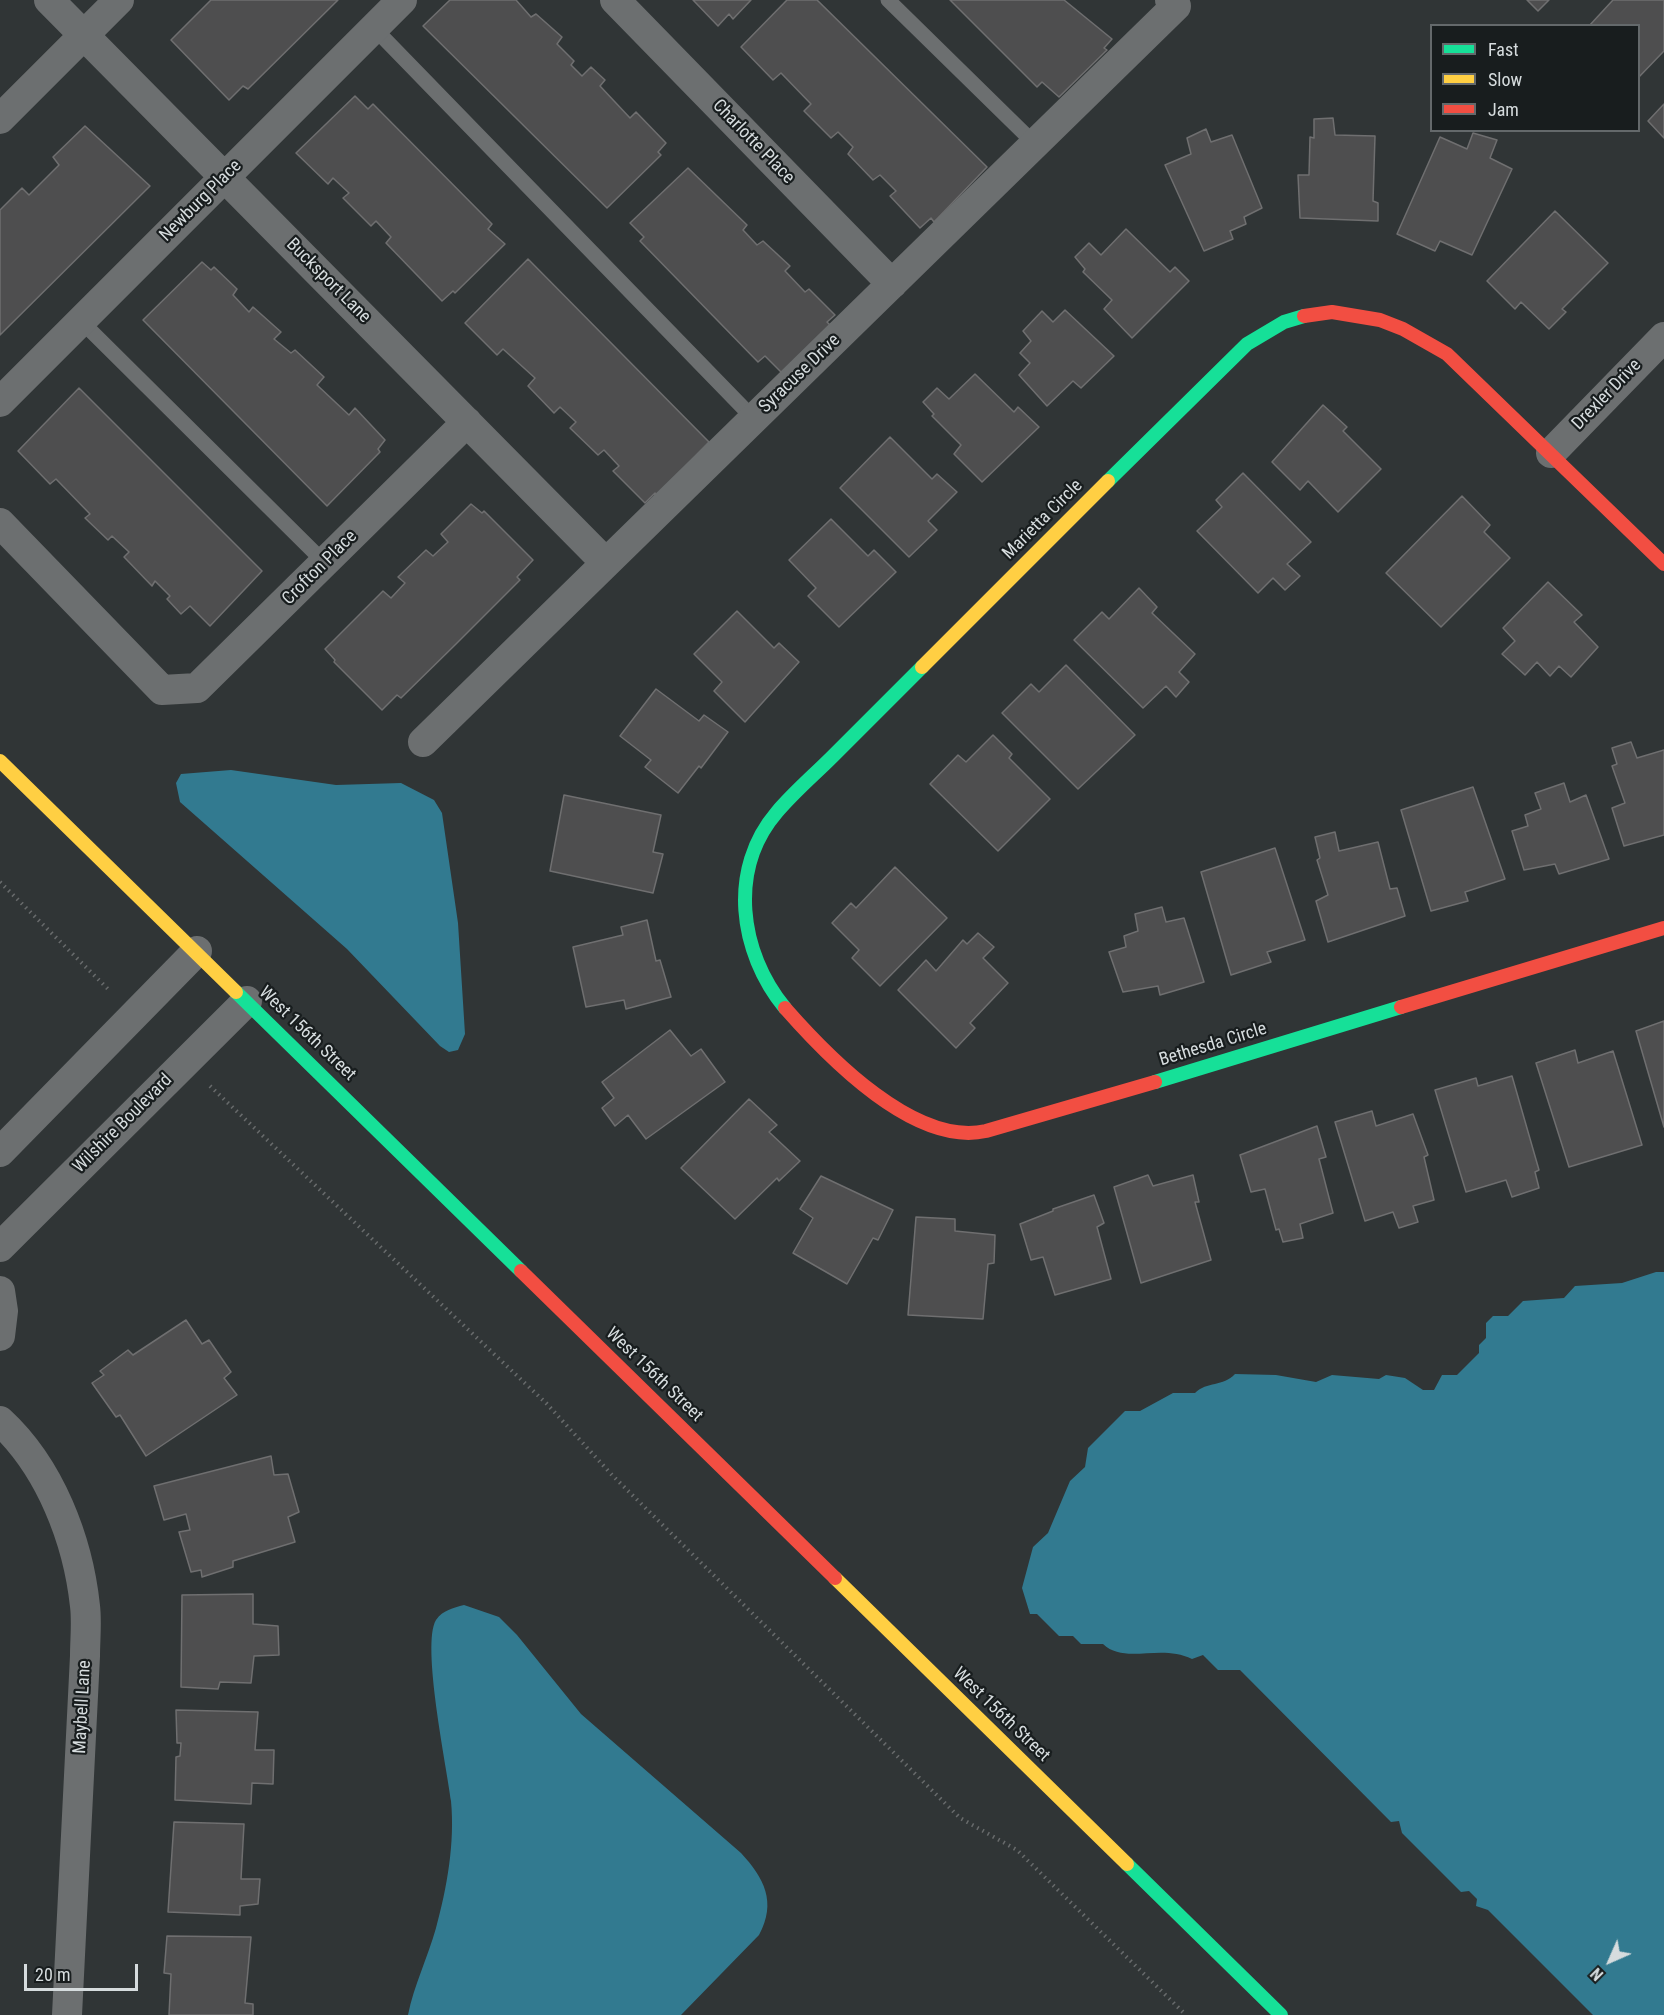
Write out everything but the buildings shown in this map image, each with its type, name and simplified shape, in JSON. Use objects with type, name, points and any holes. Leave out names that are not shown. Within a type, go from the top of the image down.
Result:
[{"type":"street","name":"Bucksport Lane","points":[[49,0],[606,563]]},
{"type":"street","points":[[0,119],[118,0]]},
{"type":"street","name":"Newburg Place","points":[[0,402],[402,0]]},
{"type":"street","name":"Charlotte Place","points":[[615,0],[892,284]]},
{"type":"street","name":"Syracuse Drive","points":[[423,742],[1035,144],[1173,3]]},
{"type":"street","name":"Marietta Circle","points":[[801,1024],[775,995],[758,961],[745,918],[745,880],[758,838],[777,812],[1225,364],[1261,334],[1295,319],[1339,311],[1387,321],[1418,334],[1447,354],[1551,453]]},
{"type":"street","name":"Drexler Drive","points":[[1551,453],[1664,337]]},
{"type":"street","name":"Crofton Place","points":[[0,523],[162,690],[197,688],[326,563],[466,422]]},
{"type":"street","points":[[1551,453],[1664,564]]},
{"type":"street","name":"West 156th Street","points":[[0,761],[197,951],[1281,2015]]},
{"type":"street","name":"Bethesda Circle","points":[[801,1024],[855,1078],[902,1113],[935,1127],[965,1134],[1008,1126],[1664,928]]},
{"type":"street","points":[[0,1152],[197,951]]},
{"type":"street","name":"Wilshire Boulevard","points":[[0,1247],[247,1001]]},
{"type":"street","points":[[0,1291],[3,1311],[0,1336]]},
{"type":"street","name":"Maybell Lane","points":[[0,1421],[37,1467],[61,1511],[77,1558],[85,1607],[85,1656],[67,2015]]},
{"type":"lane","points":[[888,0],[1035,144]]},
{"type":"lane","points":[[374,28],[754,418]]},
{"type":"lane","points":[[81,321],[326,563]]},
{"type":"path","points":[[0,882],[134,1015]]},
{"type":"path","points":[[185,1062],[548,1404],[612,1474],[960,1818],[1017,1850],[1186,2015]]},
{"type":"water","points":[[231,770],[336,785],[401,783],[434,800],[442,813],[458,923],[465,1034],[458,1050],[449,1052],[440,1046],[347,949],[180,802],[176,783],[181,774]]},
{"type":"water","points":[[1656,1272],[1664,1272],[1664,2015],[1593,2015],[1488,1910],[1476,1906],[1477,1899],[1469,1891],[1461,1892],[1402,1833],[1399,1821],[1391,1822],[1240,1670],[1218,1670],[1203,1655],[1192,1659],[1168,1653],[1122,1653],[1103,1644],[1081,1644],[1073,1636],[1059,1636],[1037,1614],[1030,1614],[1022,1588],[1033,1547],[1048,1533],[1070,1481],[1085,1467],[1088,1448],[1125,1411],[1140,1411],[1173,1393],[1195,1393],[1205,1387],[1225,1381],[1235,1374],[1276,1375],[1316,1382],[1332,1375],[1379,1379],[1386,1375],[1405,1378],[1423,1390],[1434,1390],[1442,1375],[1457,1375],[1479,1353],[1479,1345],[1486,1338],[1486,1323],[1493,1316],[1508,1316],[1523,1301],[1564,1298],[1575,1286],[1622,1283]]},
{"type":"water","points":[[464,1605],[499,1617],[517,1635],[581,1714],[741,1853],[762,1881],[767,1912],[759,1935],[681,2015],[408,2015],[440,1913],[451,1849],[451,1801],[433,1679],[432,1633],[436,1620],[442,1614]]},
{"type":"traffic: fast","points":[[1108,481],[1247,344],[1284,322],[1304,316]]},
{"type":"traffic: fast","points":[[785,1008],[769,986],[757,962],[749,936],[745,910],[746,884],[751,859],[761,834],[777,812],[922,667]]},
{"type":"traffic: fast","points":[[236,992],[521,1271]]},
{"type":"traffic: fast","points":[[1155,1082],[1401,1007]]},
{"type":"traffic: fast","points":[[1127,1864],[1281,2015]]},
{"type":"traffic: slow","points":[[922,667],[1108,481]]},
{"type":"traffic: slow","points":[[0,761],[236,992]]},
{"type":"traffic: slow","points":[[835,1578],[1127,1864]]},
{"type":"traffic: jam","points":[[1304,316],[1332,312],[1380,320],[1403,329],[1447,354],[1664,564]]},
{"type":"traffic: jam","points":[[1401,1007],[1664,928]]},
{"type":"traffic: jam","points":[[785,1008],[849,1073],[875,1094],[903,1112],[931,1125],[959,1132],[986,1131],[1155,1082]]},
{"type":"traffic: jam","points":[[521,1271],[835,1578]]}]
